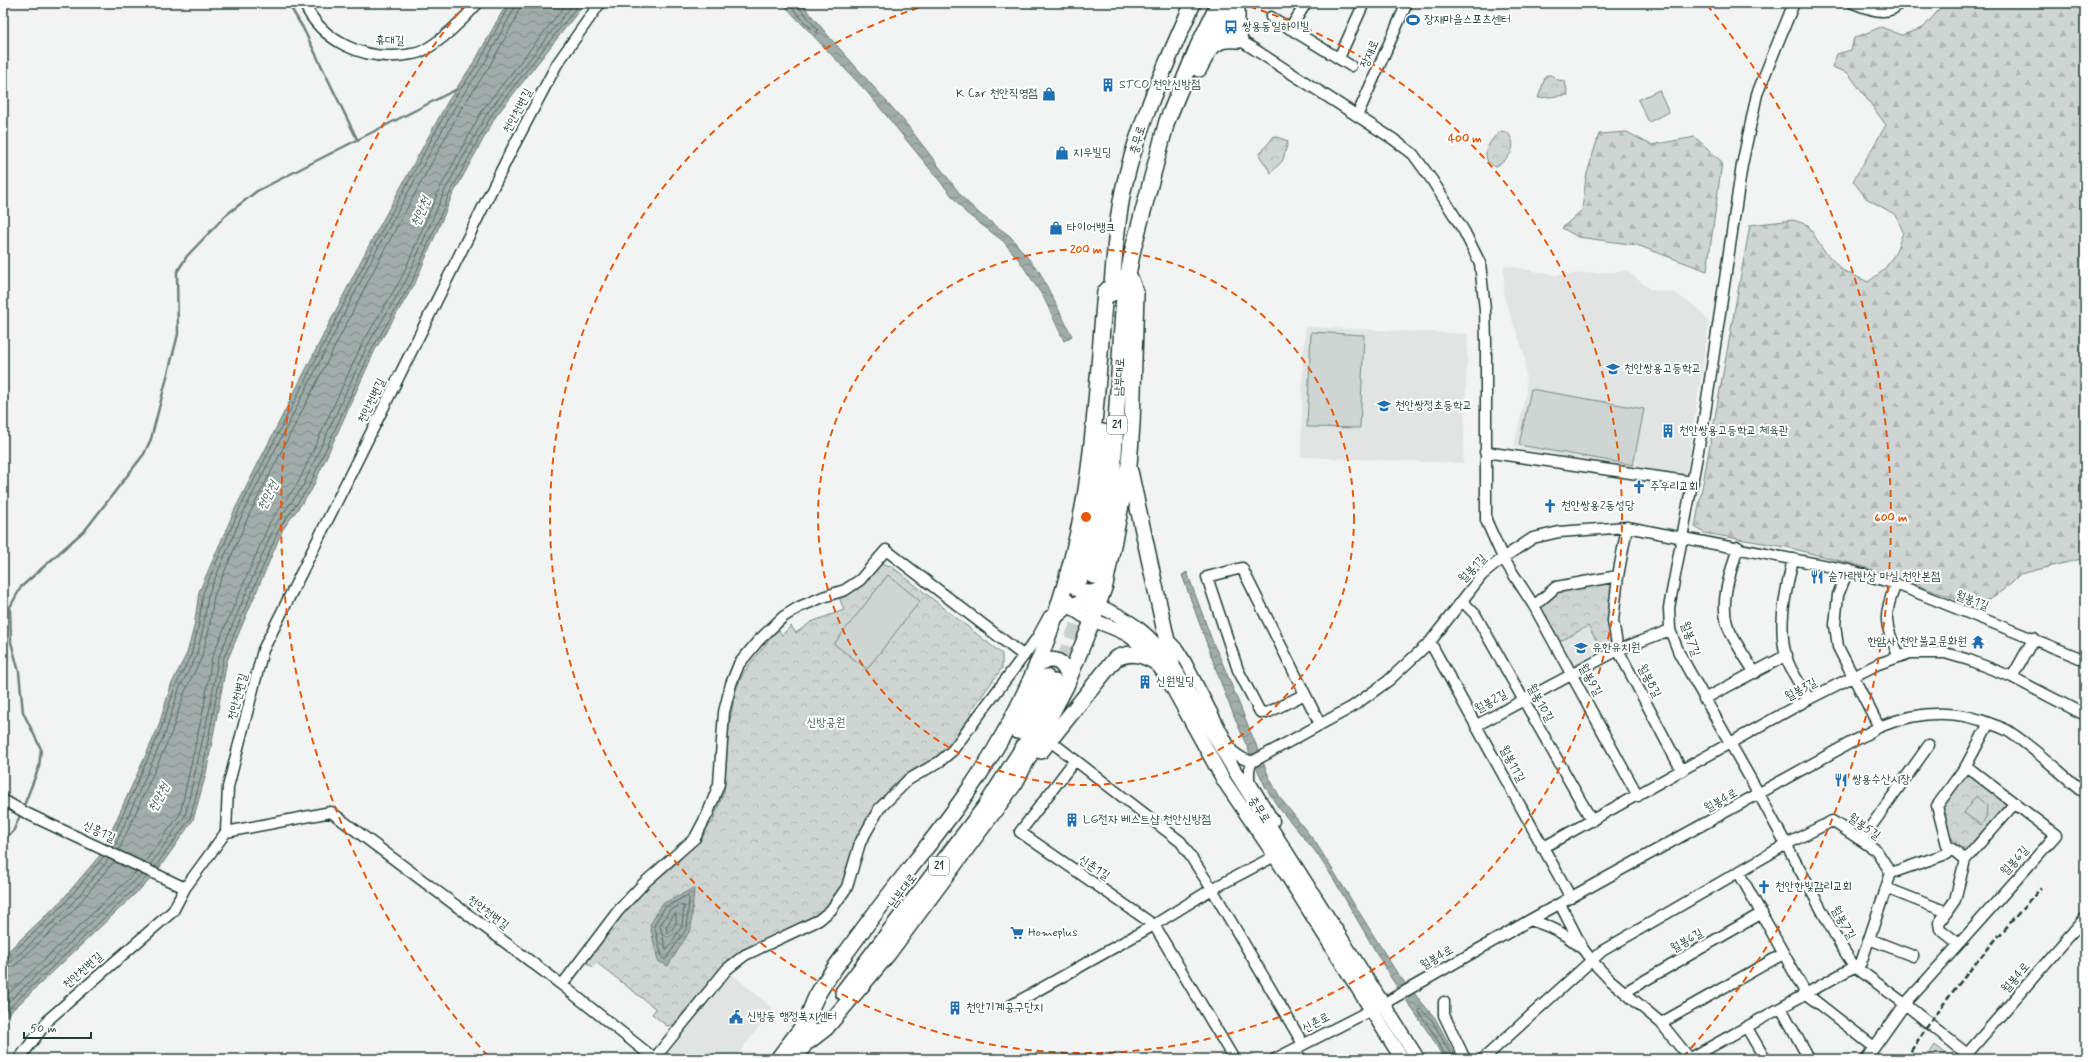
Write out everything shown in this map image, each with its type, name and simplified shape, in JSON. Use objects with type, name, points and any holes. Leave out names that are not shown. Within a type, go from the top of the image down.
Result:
[{"type":"highway","name":"충무로","points":[[1112,284],[1114,254],[1125,183],[1150,101],[1193,3]]},
{"type":"highway","points":[[1167,121],[1190,88],[1233,3]]},
{"type":"highway","points":[[1206,54],[1215,44],[1226,38],[1240,40],[1237,26],[1237,3]]},
{"type":"highway","name":"충무로","points":[[1128,273],[1146,193],[1167,121],[1216,9]]},
{"type":"highway","points":[[806,1022],[818,994],[843,957],[964,798],[988,761],[1009,726],[1037,664],[1064,591],[1087,578],[1129,465],[1132,424],[1136,293],[1128,273]]},
{"type":"highway","name":"남부대로","points":[[1087,578],[1112,485],[1124,295],[1128,273]]},
{"type":"highway","points":[[1015,783],[1037,744],[1057,679],[1096,613],[1087,578],[1088,471],[1104,292],[1112,284]]},
{"type":"highway","name":"남부대로","points":[[1087,578],[1097,494],[1112,284]]},
{"type":"highway","points":[[809,1041],[826,1028],[888,954],[1015,783],[1115,659],[1130,654],[1139,654],[1164,663],[1166,637],[1129,465]]},
{"type":"highway","points":[[1037,664],[1050,659],[1058,661],[1065,666],[1057,679]]},
{"type":"highway","name":"남부대로","points":[[778,1059],[975,798],[1018,730],[1057,679]]},
{"type":"highway","name":"남부대로","points":[[794,1059],[809,1041],[820,1022],[985,807],[1033,732],[1057,679]]},
{"type":"main road","points":[[1055,618],[1070,606],[1064,591]]},
{"type":"main road","name":"충무로","points":[[1070,606],[1076,612],[1096,613],[1125,618],[1138,627],[1161,650],[1166,676],[1224,781],[1275,856],[1402,1059]]},
{"type":"main road","name":"충무로","points":[[1164,663],[1236,773],[1418,1059]]},
{"type":"street","name":"휴대길","points":[[304,3],[311,17],[339,43],[363,53],[395,56],[419,53],[438,41],[478,3]]},
{"type":"street","name":"천안천변길","points":[[19,1059],[50,1018],[173,911],[186,888],[226,832],[228,787],[264,650],[509,155],[557,64],[600,3]]},
{"type":"street","points":[[1290,29],[1306,3]]},
{"type":"street","points":[[1339,58],[1364,3]]},
{"type":"street","name":"장재로","points":[[1357,116],[1406,3]]},
{"type":"street","name":"월봉7길","points":[[1794,3],[1757,94],[1742,165],[1706,405],[1683,536],[1668,608],[1670,630],[1679,653],[1704,700],[1759,794],[1785,845],[1841,946],[1854,966],[1905,1004],[1968,1056]]},
{"type":"street","points":[[1853,3],[1871,10],[1892,9],[1899,3]]},
{"type":"street","points":[[1271,17],[1351,66]]},
{"type":"street","name":"월봉9길","points":[[1240,40],[1413,154],[1432,180],[1464,232],[1480,263],[1486,323],[1486,520],[1503,558],[1534,606],[1638,796]]},
{"type":"street","points":[[1485,452],[1693,482]]},
{"type":"street","points":[[1038,638],[1060,584],[1079,500],[1088,471]]},
{"type":"street","name":"월봉1길","points":[[1252,762],[1352,707],[1388,681],[1430,642],[1482,575],[1503,558],[1533,538],[1559,532],[1627,527],[1683,536],[1848,570],[1896,584],[1943,605],[2034,638],[2085,660]]},
{"type":"street","name":"월봉8길","points":[[1627,527],[1618,576],[1613,621],[1618,650],[1682,771]]},
{"type":"street","points":[[1738,547],[1727,587],[1724,606],[1727,625],[1754,673]]},
{"type":"street","points":[[562,985],[618,910],[644,883],[694,838],[708,813],[719,784],[724,712],[730,684],[740,664],[758,641],[783,618],[799,607],[822,597],[845,590],[860,580],[886,550],[1024,656]]},
{"type":"street","points":[[1793,559],[1783,607],[1784,636],[1788,661],[1808,699]]},
{"type":"street","points":[[1305,694],[1267,713],[1260,712],[1238,670],[1207,577],[1242,568],[1305,694],[1320,724]]},
{"type":"street","points":[[1848,570],[1838,595],[1835,625],[1838,648],[1879,727]]},
{"type":"street","points":[[1534,606],[1556,587],[1618,576]]},
{"type":"street","points":[[1896,584],[1888,605],[1886,621],[1899,657]]},
{"type":"street","name":"월봉10길","points":[[1462,601],[1475,614],[1592,821]]},
{"type":"street","points":[[654,1059],[726,969],[745,955],[819,920],[831,910],[846,887],[860,843],[879,809],[908,780],[939,762],[952,751],[1024,656],[1055,618]]},
{"type":"street","name":"월봉2길","points":[[1477,725],[1522,699],[1618,650],[1670,630]]},
{"type":"street","points":[[1166,637],[1178,649],[1232,751],[1242,758],[1252,762],[1249,769],[1249,780],[1307,873],[1329,912],[1335,929]]},
{"type":"street","points":[[2012,677],[2034,638]]},
{"type":"street","name":"월봉11길","points":[[1430,642],[1477,725],[1542,848],[1571,898]]},
{"type":"street","name":"월봉3길","points":[[1542,848],[1638,796],[1808,699],[1853,678],[1878,664],[1910,653],[1945,652],[1969,660],[2012,677],[2085,715]]},
{"type":"street","points":[[1704,700],[1787,655]]},
{"type":"street","name":"월봉4로","points":[[1370,1009],[1383,1004],[1530,920],[1879,727],[1910,716],[1933,712],[1959,714],[1989,723],[2010,732],[2085,793]]},
{"type":"street","points":[[1965,860],[1947,845],[1937,806],[1966,766],[1989,723]]},
{"type":"street","points":[[1049,740],[1181,842],[1212,889],[1299,1046],[1301,1059]]},
{"type":"street","points":[[1862,839],[1929,746]]},
{"type":"street","name":"신촌1길","points":[[1075,760],[1020,832],[1154,924],[1234,1059]]},
{"type":"street","name":"월봉6길","points":[[1866,1059],[1905,1004],[2056,835],[1966,766]]},
{"type":"street","name":"신흥1길","points":[[6,801],[28,814],[172,880],[186,888]]},
{"type":"street","points":[[1958,944],[1940,929],[1939,923],[1955,900],[1965,860],[2015,803]]},
{"type":"street","name":"천안천변길","points":[[226,832],[331,812],[562,985],[654,1059]]},
{"type":"street","name":"월봉5길","points":[[1483,1059],[1602,951],[1785,845],[1832,821],[1862,839],[1876,850],[1891,873]]},
{"type":"street","points":[[1560,904],[1583,949],[1592,961],[1661,1023],[1690,1059],[1861,963],[1891,873],[1946,854],[1951,848]]},
{"type":"street","points":[[1010,1006],[1154,924],[1212,889],[1275,856]]},
{"type":"street","points":[[1739,873],[1762,913],[1782,954],[1806,994],[1874,1047]]},
{"type":"street","points":[[1886,888],[1947,912]]},
{"type":"street","name":"월봉6길","points":[[1625,992],[1762,913]]},
{"type":"street","name":"월봉4로","points":[[1968,1056],[2085,918]]},
{"type":"street","points":[[1530,920],[1551,926],[1565,934],[1583,949]]},
{"type":"street","points":[[1869,939],[1914,956]]},
{"type":"street","points":[[1661,1023],[1782,954]]},
{"type":"street","points":[[1444,1002],[1444,1016],[1466,1059]]},
{"type":"street","points":[[1782,1008],[1809,1059]]},
{"type":"street","name":"신촌로","points":[[1275,1059],[1370,1009]]},
{"type":"street","points":[[1747,1028],[1765,1059]]},
{"type":"shaded area","name":"천안쌍용고등학교","points":[[1504,265],[1555,275],[1627,271],[1651,290],[1675,293],[1699,309],[1709,323],[1686,474],[1623,468],[1514,447],[1526,392],[1525,356],[1504,297]]},
{"type":"shaded area","name":"천안쌍정초등학교","points":[[1306,327],[1468,334],[1463,463],[1301,457],[1303,355]]},
{"type":"shaded area","name":"유한유치원","points":[[1588,626],[1604,653],[1577,667],[1571,664],[1557,643]]},
{"type":"shaded area","points":[[731,973],[773,1009],[734,1059],[664,1058]]},
{"type":"green space","points":[[1945,3],[2085,3],[2085,558],[2020,574],[2003,591],[1976,606],[1861,566],[1786,547],[1704,533],[1695,527],[1750,225],[1793,220],[1808,225],[1823,250],[1842,270],[1868,282],[1884,270],[1896,252],[1903,232],[1896,215],[1866,198],[1853,181],[1886,125],[1848,73],[1832,67],[1837,54],[1851,50],[1854,38],[1881,27],[1902,35],[1923,28]]},
{"type":"green space","points":[[1546,75],[1551,75],[1558,80],[1565,81],[1568,95],[1538,98]]},
{"type":"green space","points":[[1659,90],[1669,112],[1649,122],[1638,100]]},
{"type":"green space","points":[[1502,131],[1508,133],[1513,144],[1511,153],[1508,157],[1495,167],[1489,163],[1487,159],[1487,148],[1494,138]]},
{"type":"green space","points":[[1627,132],[1651,145],[1695,137],[1722,162],[1707,271],[1637,245],[1578,237],[1562,228],[1582,210],[1586,177],[1599,134]]},
{"type":"green space","points":[[1274,136],[1288,141],[1283,160],[1271,173],[1259,155]]},
{"type":"green space","points":[[1311,332],[1364,335],[1360,428],[1307,427]]},
{"type":"green space","points":[[1531,389],[1644,409],[1633,465],[1519,445]]},
{"type":"green space","name":"신방공원","points":[[882,564],[891,566],[1002,654],[1002,668],[970,712],[974,713],[946,752],[887,795],[841,890],[829,906],[815,917],[737,957],[676,1024],[667,1026],[652,1014],[656,1009],[597,963],[593,967],[588,964],[587,958],[634,899],[678,862],[713,821],[724,791],[729,725],[736,689],[745,670],[778,629],[782,635],[791,626],[796,633],[811,622],[844,610],[839,597],[861,585]]},
{"type":"green space","points":[[888,575],[920,601],[867,669],[834,644]]},
{"type":"green space","points":[[1614,582],[1615,647],[1604,653],[1588,626],[1557,643],[1541,612],[1543,602],[1557,590]]},
{"type":"green space","points":[[1971,774],[2006,802],[2007,806],[1972,847],[1963,849],[1954,841],[1948,831],[1943,807],[1965,775]]},
{"type":"green space","points":[[1976,796],[1987,806],[1986,817],[1981,825],[1964,813]]},
{"type":"green space","points":[[1935,1045],[1953,1059],[1926,1059]]},
{"type":"water","name":"천안천","points":[[507,3],[585,3],[496,116],[452,196],[415,283],[375,350],[311,491],[283,529],[227,661],[206,774],[193,820],[153,877],[3,1019],[3,956],[62,900],[101,854],[158,728],[171,685],[187,653],[194,627],[199,592],[235,509],[367,249],[448,101],[476,59]]},
{"type":"water","points":[[782,3],[801,3],[904,121],[964,199],[981,215],[1010,236],[1039,271],[1072,336],[1064,341],[1044,298],[1019,260],[1003,241],[966,213],[867,92]]},
{"type":"water","points":[[1187,572],[1213,643],[1270,779],[1281,799],[1316,843],[1397,973],[1435,1018],[1457,1059],[1444,1059],[1432,1038],[1391,978],[1333,878],[1315,851],[1278,807],[1266,788],[1225,694],[1182,575]]},
{"type":"water","points":[[694,888],[691,929],[668,966],[658,961],[650,925],[662,904]]},
{"type":"waterway","points":[[288,3],[303,28],[358,141]]},
{"type":"waterway","points":[[23,808],[39,767],[41,749],[23,712],[19,672],[11,642],[10,607],[21,587],[86,529],[144,454],[151,439],[178,334],[177,272],[187,256],[226,215],[257,191],[457,89]]},
{"type":"waterway","points":[[3,839],[13,832],[21,813]]},
{"type":"tunnel","points":[[1055,682],[1078,623],[1093,576]]},
{"type":"railway","points":[[1906,1059],[1936,1014],[1970,970],[2041,888]]},
{"type":"place","name":"장재마을스포츠센터","points":[[1413,20]]},
{"type":"place","name":"쌍용동일하이빌","points":[[1231,27]]},
{"type":"place","name":"STCO 천안신방점","points":[[1108,85]]},
{"type":"place","name":"K Car 천안직영점","points":[[1049,94]]},
{"type":"place","name":"지우빌딩","points":[[1062,153]]},
{"type":"place","name":"타이어뱅크","points":[[1056,228]]},
{"type":"place","name":"천안쌍용고등학교","points":[[1613,369]]},
{"type":"place","name":"천안쌍정초등학교","points":[[1384,406]]},
{"type":"place","name":"천안쌍용고등학교 체육관","points":[[1668,431]]},
{"type":"place","name":"주우리교회","points":[[1639,487]]},
{"type":"place","name":"천안쌍용2동성당","points":[[1550,506]]},
{"type":"place","name":"숟가락반상 마실 천안본점","points":[[1817,577]]},
{"type":"place","name":"한암사 천안불교문화원","points":[[1978,642]]},
{"type":"place","name":"유한유치원","points":[[1581,648]]},
{"type":"place","name":"신원빌딩","points":[[1145,682]]},
{"type":"place","name":"쌍용수산시장","points":[[1841,780]]},
{"type":"place","name":"LG전자 베스트샵 천안신방점","points":[[1072,820]]},
{"type":"place","name":"천안한빛감리교회","points":[[1764,887]]},
{"type":"place","name":"Homeplus","points":[[1017,933]]},
{"type":"place","name":"천안기계공구단지","points":[[955,1008]]},
{"type":"place","name":"신방동 행정복지센터","points":[[736,1017]]}]
